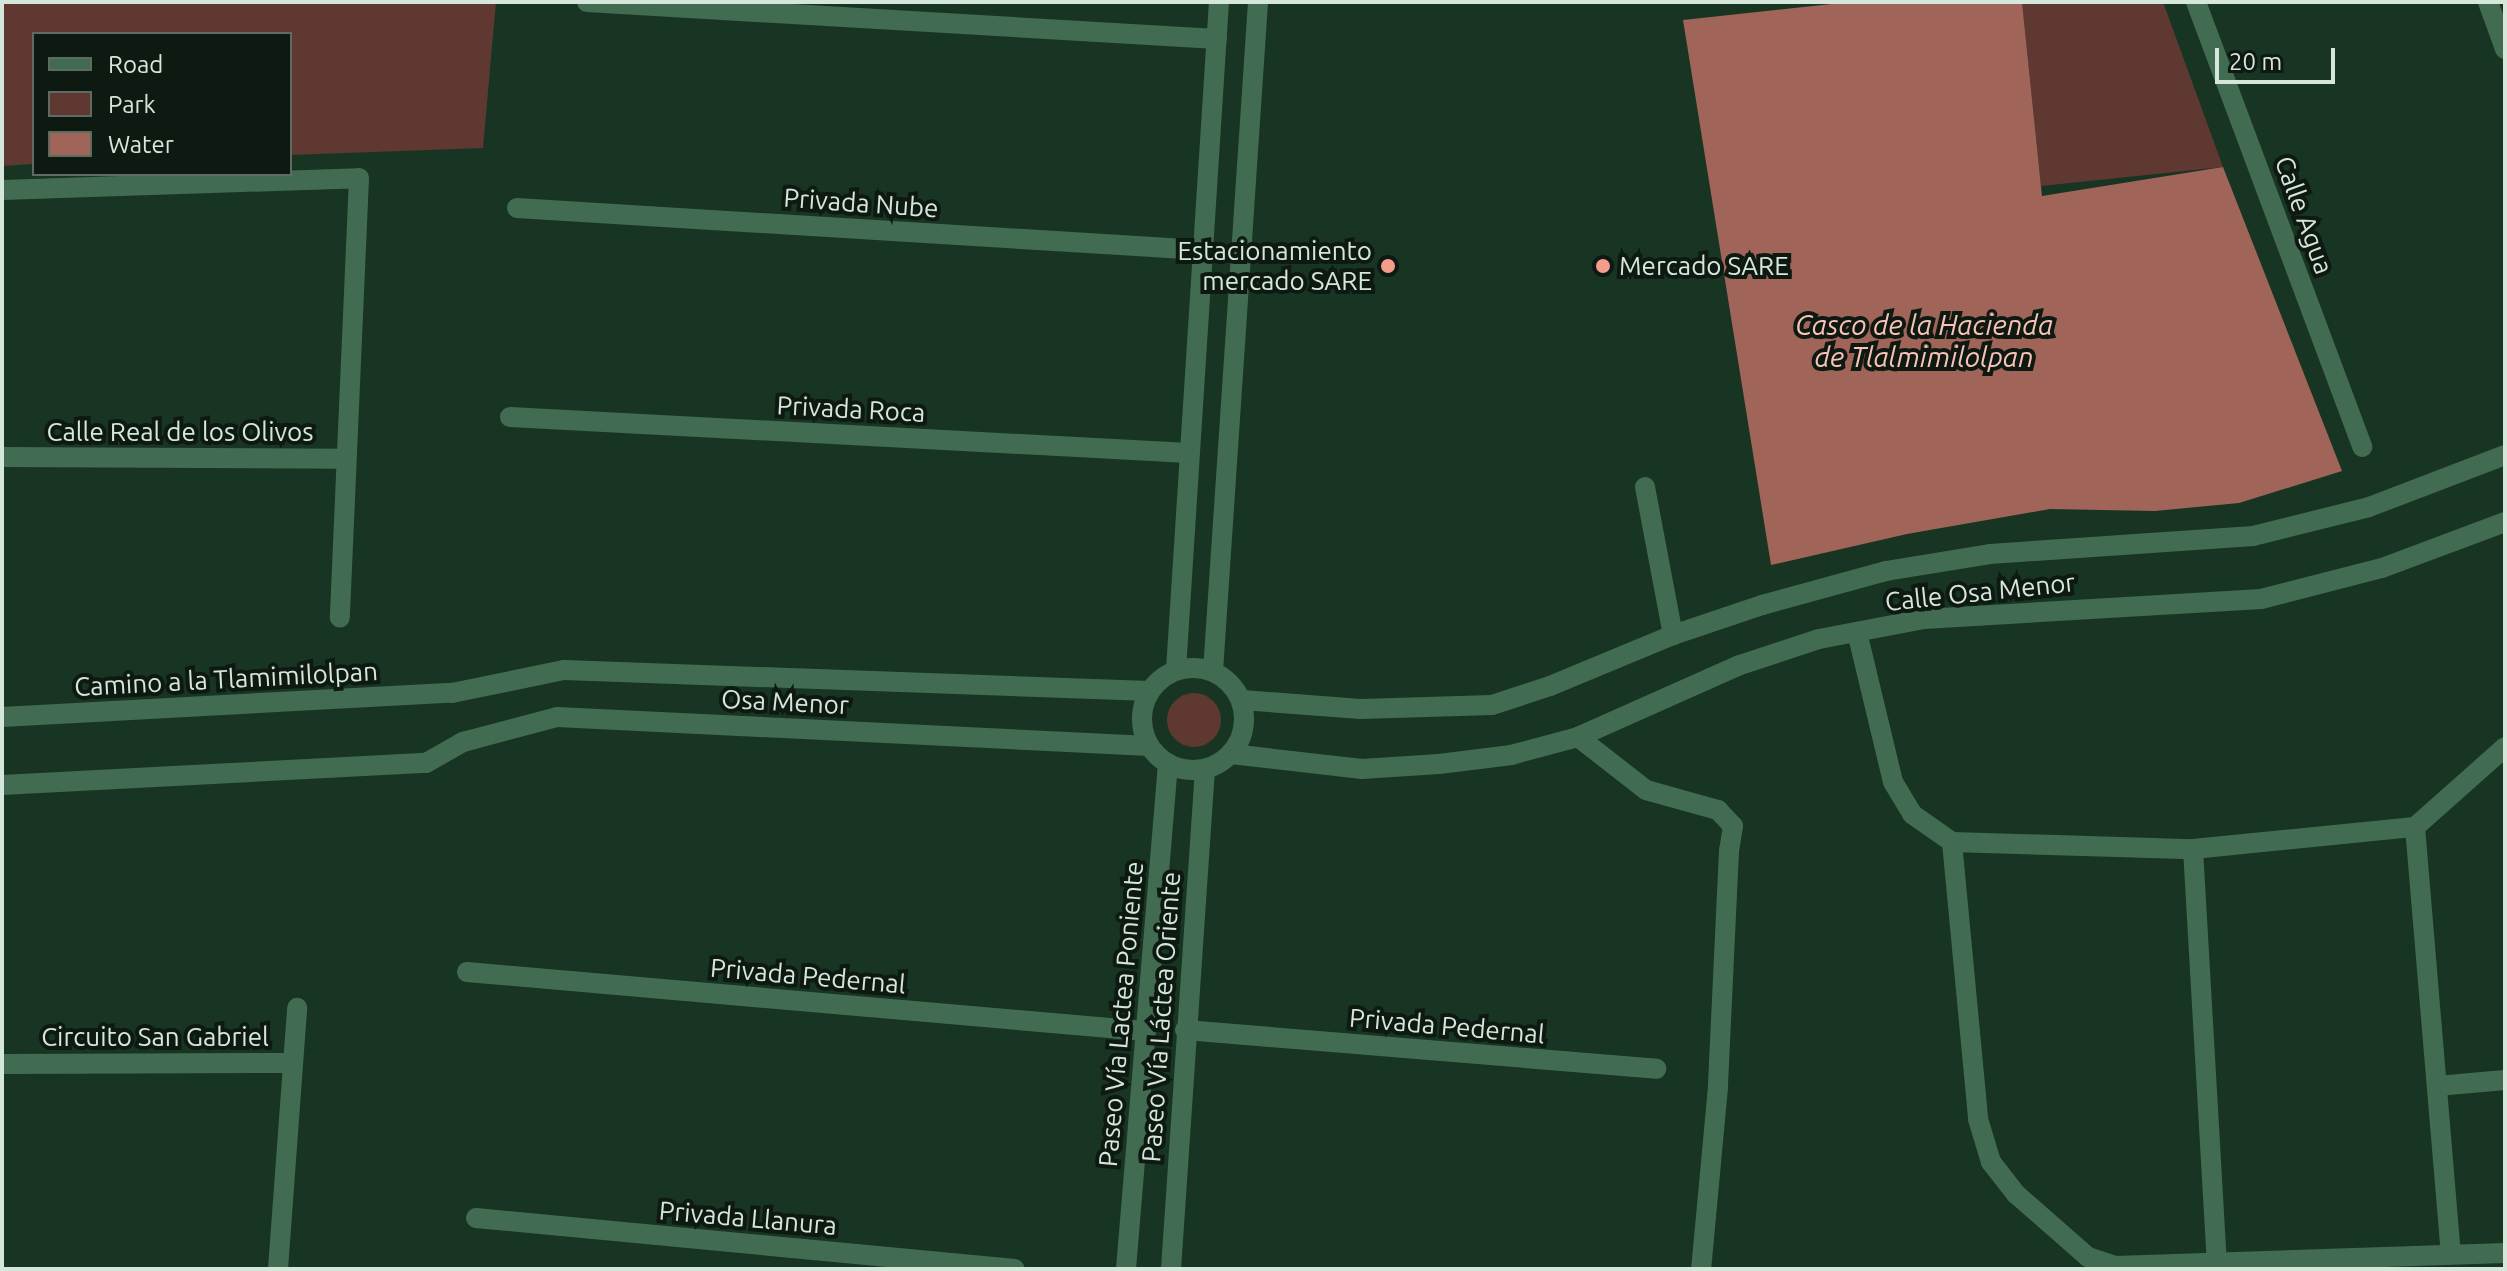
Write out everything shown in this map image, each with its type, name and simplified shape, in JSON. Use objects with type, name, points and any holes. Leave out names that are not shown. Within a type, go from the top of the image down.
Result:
[{"type":"street","points":[[587,2],[1217,39]]},
{"type":"street","points":[[1176,670],[1219,2]]},
{"type":"street","points":[[1213,671],[1258,2]]},
{"type":"street","name":"Calle Agua","points":[[2196,2],[2362,447]]},
{"type":"street","points":[[2488,2],[2505,49]]},
{"type":"street","name":"Calle Real de los Olivos","points":[[2,190],[359,178],[344,459],[2,457]]},
{"type":"street","name":"Privada Nube","points":[[517,208],[1201,250]]},
{"type":"street","name":"Privada Roca","points":[[510,417],[1189,453]]},
{"type":"street","name":"Calle Osa Menor","points":[[1242,700],[1361,709],[1492,705],[1550,686],[1673,635],[1762,605],[1886,571],[1990,554],[2253,536],[2369,507],[2505,455]]},
{"type":"street","points":[[340,618],[344,459]]},
{"type":"street","points":[[1645,487],[1673,635]]},
{"type":"street","name":"Calle Osa Menor","points":[[1231,754],[1362,769],[1511,755],[1578,737],[1740,665],[1819,639],[1924,619],[2261,599],[2382,568],[2505,522]]},
{"type":"street","points":[[1857,632],[1893,782],[1912,814],[1952,842],[2193,849],[2415,827],[2505,747]]},
{"type":"street","points":[[1200,668],[1213,671],[1230,682],[1242,700],[1244,729],[1231,754],[1205,769],[1192,770],[1168,764],[1149,746],[1142,719],[1150,691],[1176,670],[1200,668]]},
{"type":"street","name":"Osa Menor","points":[[452,693],[564,670],[1150,691]]},
{"type":"street","name":"Camino a la Tlamimilolpan","points":[[2,717],[452,693]]},
{"type":"street","name":"Osa Menor","points":[[2,785],[426,763],[463,742],[557,717],[1149,746]]},
{"type":"street","points":[[1578,737],[1646,790],[1718,810],[1733,826],[1729,851],[1718,1087],[1701,1269]]},
{"type":"street","name":"Paseo Vía Lactea Poniente","points":[[1126,1269],[1168,764]]},
{"type":"street","name":"Paseo Vía Láctea Oriente","points":[[1171,1269],[1205,769]]},
{"type":"street","points":[[2415,827],[2451,1254]]},
{"type":"street","points":[[1952,842],[1978,1119],[1991,1162],[2016,1194],[2088,1257],[2115,1266],[2505,1253]]},
{"type":"street","points":[[2193,849],[2217,1262]]},
{"type":"street","name":"Privada Pedernal","points":[[467,972],[1144,1031]]},
{"type":"street","points":[[293,1063],[297,1008]]},
{"type":"street","name":"Privada Pedernal","points":[[1185,1030],[1656,1069]]},
{"type":"street","name":"Circuito San Gabriel","points":[[2,1064],[293,1063],[278,1269]]},
{"type":"street","points":[[2437,1086],[2505,1080]]},
{"type":"street","name":"Privada Llanura","points":[[476,1218],[1015,1269]]},
{"type":"green space","points":[[2,2],[496,2],[483,148],[292,155],[292,32],[32,32],[32,164],[2,166]]},
{"type":"green space","points":[[2022,2],[2163,2],[2223,167],[2041,186]]},
{"type":"green space","points":[[1194,693],[1213,701],[1221,720],[1213,739],[1194,747],[1175,739],[1167,720],[1175,701]]},
{"type":"water","name":"Casco de la Hacienda de Tlalmimilolpan","points":[[1850,2],[2022,2],[2042,196],[2223,167],[2342,471],[2239,503],[2155,511],[2050,509],[1907,534],[1771,565],[1683,20]]},
{"type":"place","name":"Estacionamiento mercado SARE","points":[[1388,266]]},
{"type":"place","name":"Mercado SARE","points":[[1603,266]]}]
